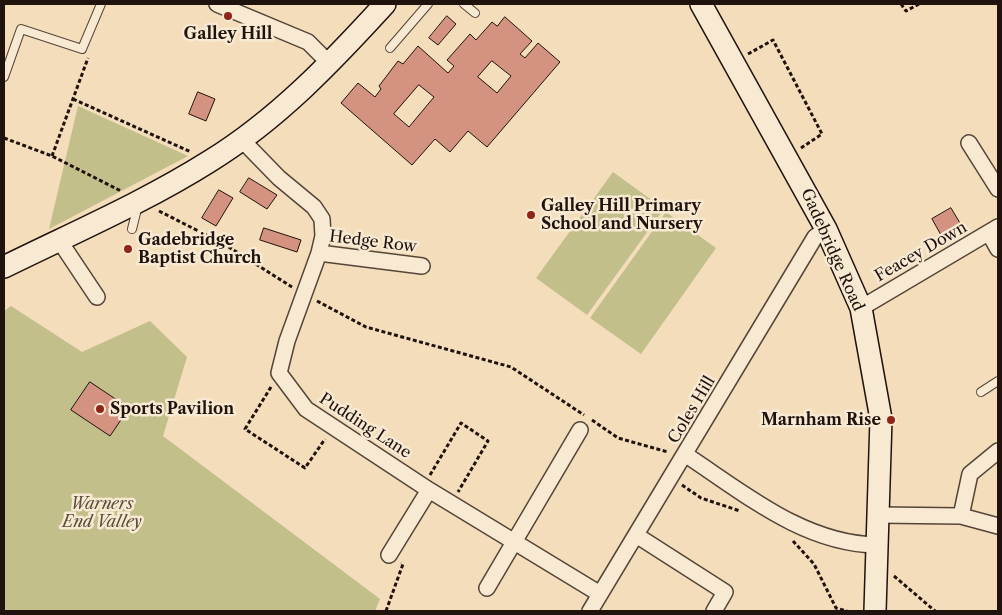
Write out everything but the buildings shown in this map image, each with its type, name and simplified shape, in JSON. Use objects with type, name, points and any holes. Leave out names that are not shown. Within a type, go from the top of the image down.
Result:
[{"type":"street","points":[[217,4],[308,42],[330,64]]},
{"type":"street","points":[[4,267],[140,201],[210,161],[241,140],[293,99],[330,64],[385,4]]},
{"type":"street","name":"Gadebridge Road","points":[[701,4],[788,157],[826,229],[860,308],[880,419],[874,611]]},
{"type":"street","points":[[241,140],[279,178],[314,207],[322,219],[324,236],[305,295],[287,341],[279,373]]},
{"type":"street","points":[[969,143],[998,190]]},
{"type":"street","name":"Coles Hill","points":[[590,611],[686,455],[815,237],[826,229]]},
{"type":"street","points":[[994,230],[998,249]]},
{"type":"street","name":"Feacey Down","points":[[860,308],[994,230]]},
{"type":"street","points":[[59,240],[97,297]]},
{"type":"street","name":"Hedge Row","points":[[319,253],[422,266]]},
{"type":"street","name":"Pudding Lane","points":[[279,373],[306,410],[426,488],[600,594]]},
{"type":"street","points":[[487,588],[580,430]]},
{"type":"street","points":[[961,516],[970,474],[998,451]]},
{"type":"street","points":[[686,455],[780,517],[820,535],[877,544]]},
{"type":"street","points":[[389,555],[426,488]]},
{"type":"street","points":[[877,514],[961,516],[998,526]]},
{"type":"street","points":[[636,535],[725,592],[714,611]]},
{"type":"lane","points":[[4,77],[21,29],[82,49],[101,4]]},
{"type":"lane","points":[[390,48],[428,4]]},
{"type":"lane","points":[[464,4],[475,13]]},
{"type":"lane","points":[[132,229],[140,201]]},
{"type":"lane","points":[[981,392],[998,381]]},
{"type":"path","points":[[901,4],[906,11],[920,4]]},
{"type":"path","points":[[52,156],[89,55],[91,30]]},
{"type":"path","points":[[734,62],[774,40],[822,134],[788,157]]},
{"type":"path","points":[[73,100],[210,161]]},
{"type":"path","points":[[4,138],[52,156],[98,177],[120,191],[224,244],[305,295],[366,327],[511,367],[618,438],[673,454],[677,449],[686,455]]},
{"type":"path","points":[[279,373],[245,429],[305,468],[332,427]]},
{"type":"path","points":[[426,488],[461,423],[488,441],[451,503]]},
{"type":"path","points":[[671,478],[701,498],[747,513]]},
{"type":"path","points":[[789,538],[814,564],[836,608],[847,611]]},
{"type":"path","points":[[386,611],[403,564],[389,555]]},
{"type":"path","points":[[890,569],[894,577],[935,611]]},
{"type":"green space","points":[[78,106],[188,156],[49,229]]},
{"type":"green space","points":[[613,172],[664,209],[587,315],[536,278]]},
{"type":"green space","points":[[666,212],[716,248],[641,354],[590,318]]},
{"type":"green space","name":"Warners End Valley","points":[[11,306],[82,352],[150,321],[187,357],[163,436],[380,599],[375,611],[4,611],[4,311]]},
{"type":"place","name":"Galley Hill","points":[[228,16]]},
{"type":"place","name":"Galley Hill Primary School and Nursery","points":[[531,215]]},
{"type":"place","name":"Gadebridge Baptist Church","points":[[128,249]]},
{"type":"place","name":"Sports Pavilion","points":[[100,409]]},
{"type":"place","name":"Marnham Rise","points":[[891,420]]}]
